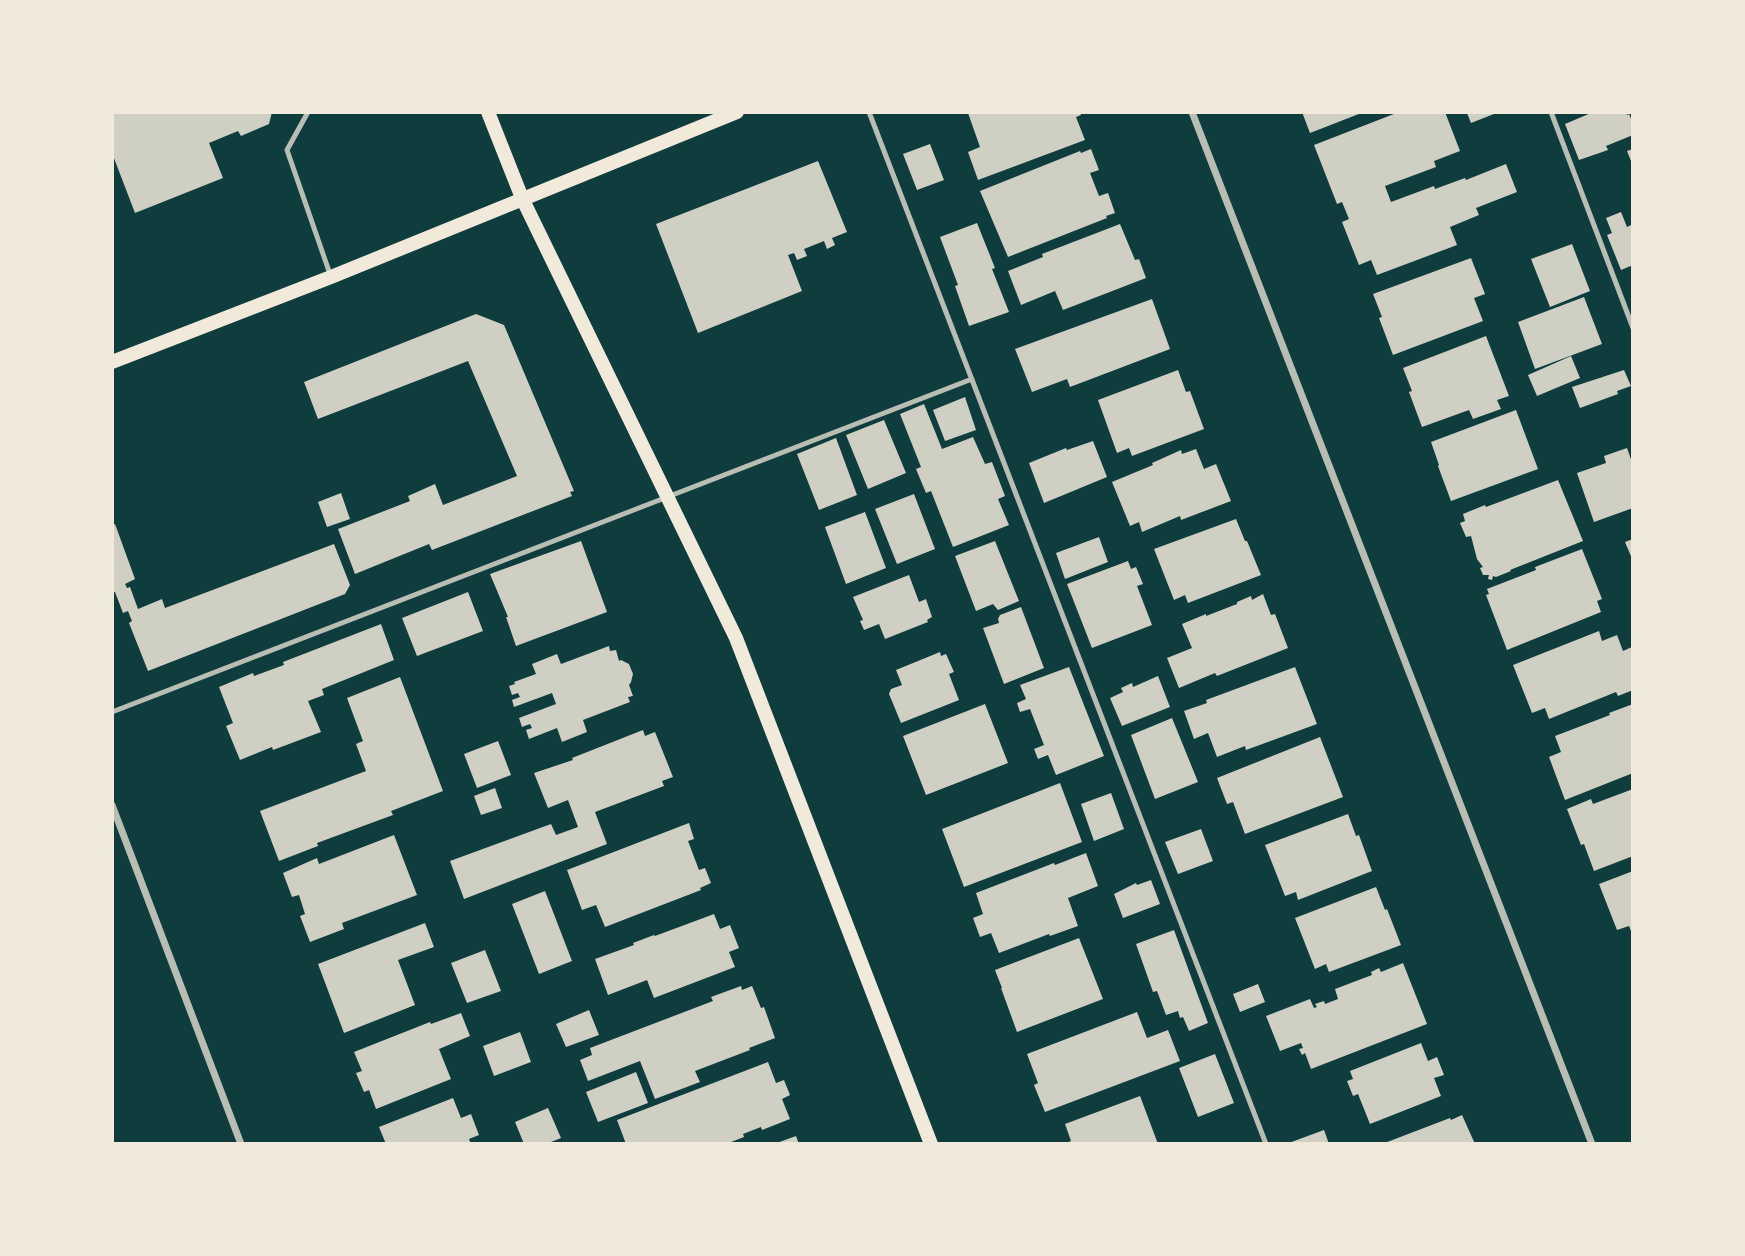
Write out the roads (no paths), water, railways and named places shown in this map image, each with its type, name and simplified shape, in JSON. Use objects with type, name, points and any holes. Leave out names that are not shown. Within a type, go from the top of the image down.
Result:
[{"type":"main road","points":[[488,112],[522,198],[736,638],[931,1144]]},
{"type":"main road","points":[[112,362],[331,277],[737,112]]},
{"type":"street","points":[[1192,112],[1592,1144]]},
{"type":"street","points":[[112,805],[241,1144]]},
{"type":"lane","points":[[307,112],[287,150],[331,277]]},
{"type":"lane","points":[[869,112],[1266,1144]]},
{"type":"lane","points":[[1550,112],[1633,328]]},
{"type":"lane","points":[[112,712],[972,379]]}]
